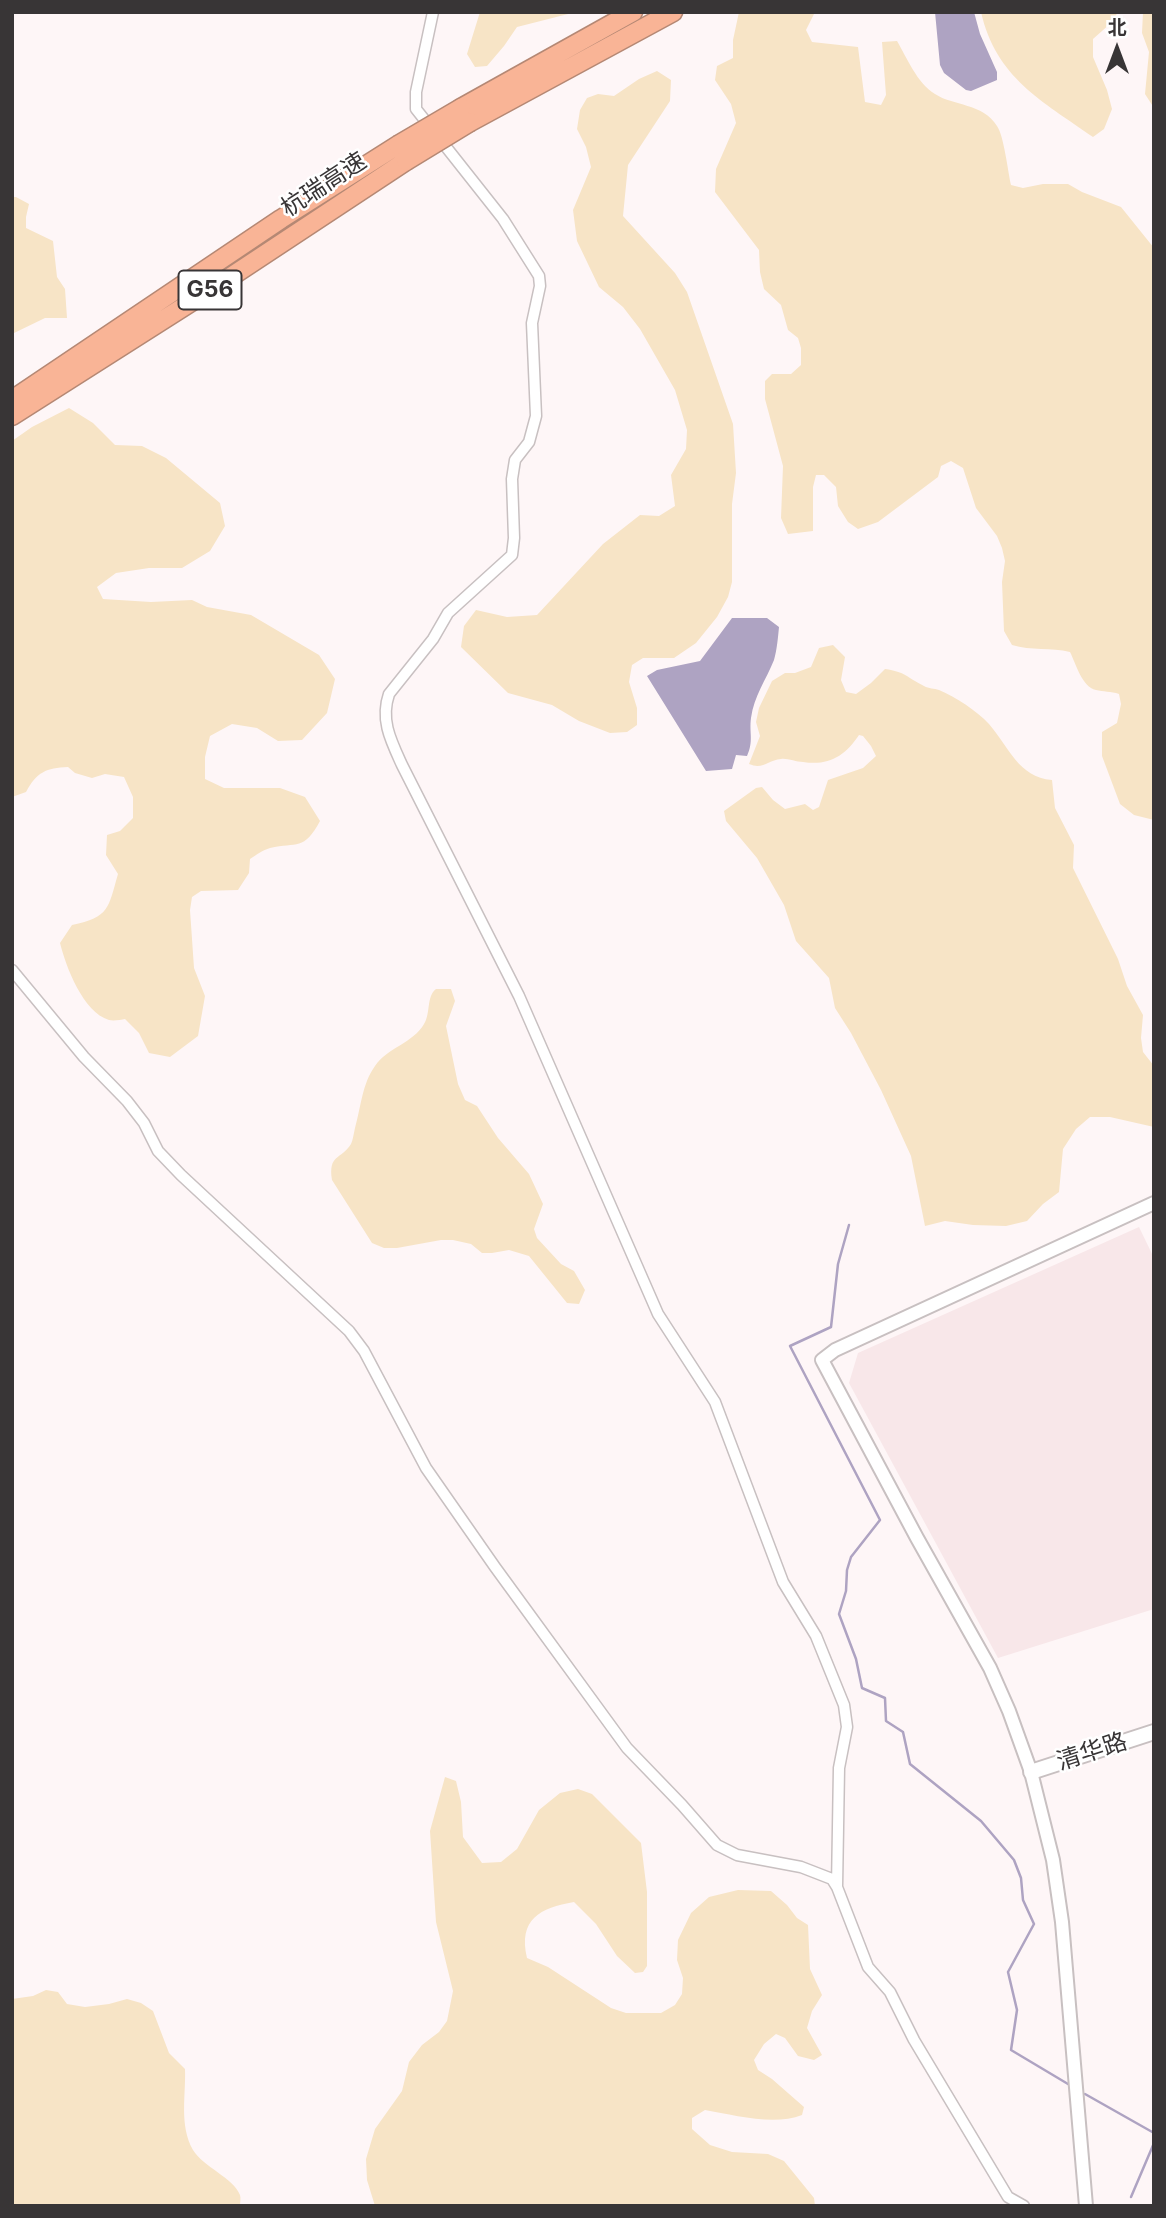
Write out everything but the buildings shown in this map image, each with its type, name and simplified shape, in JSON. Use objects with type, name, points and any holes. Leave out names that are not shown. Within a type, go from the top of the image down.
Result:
[{"type":"highway","name":"杭瑞高速","points":[[12,400],[281,219],[402,153],[633,12]]},
{"type":"highway","name":"杭瑞高速","points":[[466,115],[673,12]]},
{"type":"highway","name":"杭瑞高速","points":[[12,416],[229,278],[402,153]]},
{"type":"main road","name":"清华路","points":[[1031,1772],[1154,1732]]},
{"type":"street","points":[[433,12],[416,92],[416,109],[503,219],[538,276],[540,286],[532,324],[536,416],[529,442],[515,460],[512,479],[512,555],[448,613],[433,639],[389,694],[385,719],[401,765],[519,996],[658,1314],[715,1402],[783,1582],[816,1636],[844,1705],[848,1727],[839,1768],[837,1887]]},
{"type":"street","points":[[12,970],[84,1057],[127,1101],[144,1123],[158,1152],[349,1331],[364,1351],[426,1468],[627,1748],[717,1846],[737,1855],[802,1867],[832,1879],[868,1967],[890,1992],[914,2040],[1008,2197],[1024,2206]]},
{"type":"street","points":[[1086,2206],[1062,1922],[1054,1860],[1031,1772],[990,1668],[822,1360],[835,1350],[1154,1203]]},
{"type":"shaded area","points":[[480,12],[576,12],[517,27],[487,66],[475,67],[467,54]]},
{"type":"shaded area","points":[[739,12],[815,12],[806,30],[812,42],[858,47],[865,102],[881,105],[886,95],[882,42],[897,41],[913,70],[929,89],[942,98],[984,113],[997,126],[1004,146],[1011,185],[1023,188],[1043,184],[1068,184],[1121,207],[1154,248],[1154,820],[1134,815],[1120,804],[1102,756],[1102,732],[1117,723],[1121,704],[1119,694],[1091,688],[1080,674],[1070,652],[1012,645],[1004,631],[1002,582],[1005,561],[1002,548],[997,536],[976,508],[963,468],[951,461],[941,466],[938,477],[878,522],[858,529],[848,522],[838,506],[836,487],[824,475],[816,475],[813,487],[813,531],[788,534],[781,518],[783,466],[765,399],[765,381],[772,374],[791,374],[801,365],[801,348],[798,338],[788,330],[781,305],[764,289],[759,250],[715,192],[716,169],[736,123],[731,104],[715,80],[717,66],[733,58],[733,40]]},
{"type":"shaded area","points":[[935,12],[974,12],[980,34],[997,72],[997,80],[971,91],[944,73],[940,65]]},
{"type":"shaded area","points":[[981,12],[1118,12],[1111,23],[1093,39],[1093,57],[1112,109],[1104,129],[1093,137],[1023,86],[998,54],[988,35]]},
{"type":"shaded area","points":[[1143,12],[1154,12],[1154,108],[1145,94],[1149,52],[1142,33]]},
{"type":"shaded area","points":[[657,71],[671,80],[670,101],[628,165],[623,216],[675,273],[687,292],[733,424],[736,473],[732,504],[732,582],[728,597],[717,617],[696,643],[674,658],[643,658],[632,665],[629,682],[637,708],[637,725],[627,732],[610,733],[579,721],[552,705],[508,693],[461,647],[464,626],[476,610],[507,617],[537,615],[603,544],[640,515],[659,516],[675,506],[671,475],[686,449],[687,430],[675,390],[640,329],[623,307],[599,287],[577,241],[573,210],[591,167],[586,147],[577,129],[580,110],[587,98],[598,94],[614,96],[639,79]]},
{"type":"shaded area","points":[[12,197],[29,204],[26,228],[53,241],[57,277],[65,289],[67,318],[45,318],[12,334]]},
{"type":"shaded area","points":[[69,408],[93,423],[115,445],[142,446],[166,458],[220,503],[225,526],[210,551],[182,568],[149,568],[116,573],[97,587],[103,599],[151,602],[192,600],[207,607],[251,615],[319,655],[335,679],[327,713],[302,740],[278,741],[257,728],[232,724],[210,736],[205,757],[205,779],[224,788],[280,788],[305,797],[320,821],[309,837],[299,844],[270,848],[250,859],[249,873],[238,890],[201,891],[192,897],[190,910],[194,968],[205,996],[198,1036],[170,1057],[149,1053],[139,1033],[125,1019],[109,1020],[91,1008],[71,976],[60,943],[72,925],[101,914],[109,903],[118,874],[106,855],[107,835],[120,831],[133,818],[133,797],[124,777],[105,774],[92,778],[75,773],[68,767],[54,769],[38,776],[26,792],[12,797],[12,441]]},
{"type":"shaded area","points":[[732,618],[767,618],[779,627],[777,648],[757,695],[747,756],[736,755],[732,769],[706,771],[647,676],[657,670],[700,661]]},
{"type":"shaded area","points":[[833,645],[845,657],[841,680],[846,692],[856,694],[885,669],[902,673],[926,687],[946,693],[972,709],[989,724],[1022,767],[1040,778],[1052,780],[1055,808],[1074,845],[1073,868],[1143,1015],[1143,1052],[1154,1066],[1154,1127],[1110,1117],[1090,1117],[1076,1129],[1063,1149],[1059,1192],[1027,1221],[1006,1226],[945,1221],[925,1226],[911,1156],[881,1090],[835,1008],[829,978],[796,941],[784,905],[757,858],[726,821],[724,811],[756,788],[762,787],[785,809],[805,804],[813,810],[819,807],[828,780],[863,768],[876,756],[863,736],[859,735],[848,749],[828,761],[812,763],[783,759],[758,766],[749,764],[760,736],[756,722],[759,708],[772,681],[785,673],[795,673],[811,667],[819,648]]},
{"type":"shaded area","points":[[436,989],[451,989],[455,1001],[446,1026],[458,1084],[465,1100],[477,1106],[498,1138],[529,1174],[543,1204],[534,1229],[537,1238],[561,1264],[574,1271],[585,1290],[579,1304],[567,1303],[529,1256],[509,1250],[482,1253],[471,1244],[453,1240],[397,1248],[384,1248],[372,1243],[332,1180],[334,1161],[352,1142],[367,1080],[380,1060],[419,1031],[426,1020],[431,996]]},
{"type":"shaded area","points":[[1139,1227],[1154,1258],[1154,1609],[998,1658],[849,1383],[858,1353]]},
{"type":"shaded area","points":[[445,1777],[456,1781],[461,1802],[463,1837],[482,1863],[501,1862],[517,1849],[539,1810],[560,1793],[578,1789],[592,1794],[641,1843],[647,1892],[647,1966],[643,1972],[635,1973],[617,1956],[596,1924],[574,1902],[542,1912],[534,1918],[526,1934],[527,1958],[548,1967],[611,2008],[626,2013],[661,2013],[675,2005],[682,1994],[683,1978],[677,1960],[678,1940],[691,1913],[709,1897],[738,1890],[771,1891],[797,1918],[808,1925],[810,1969],[822,1995],[812,2011],[807,2028],[822,2055],[814,2060],[798,2056],[785,2038],[776,2034],[764,2044],[754,2060],[758,2070],[804,2107],[802,2115],[767,2120],[705,2110],[692,2118],[692,2129],[710,2145],[732,2152],[768,2154],[784,2161],[814,2198],[815,2206],[375,2206],[367,2180],[366,2159],[375,2129],[402,2091],[409,2062],[447,2021],[453,1991],[436,1922],[430,1831]]},
{"type":"shaded area","points":[[46,1990],[58,1992],[67,2004],[85,2007],[127,1999],[141,2003],[153,2011],[169,2053],[185,2069],[185,2121],[193,2150],[232,2183],[240,2196],[240,2206],[12,2206],[12,1999],[33,1996]]},
{"type":"waterway","points":[[849,1225],[838,1264],[831,1327],[790,1346],[880,1520],[851,1557],[846,1591],[839,1614],[856,1659],[862,1688],[885,1698],[886,1721],[903,1732],[910,1764],[981,1821],[1014,1860],[1021,1878],[1023,1900],[1034,1924],[1008,1972],[1017,2010],[1011,2050],[1068,2084]]},
{"type":"waterway","points":[[1085,2094],[1154,2133]]},
{"type":"waterway","points":[[1131,2197],[1154,2143]]}]
